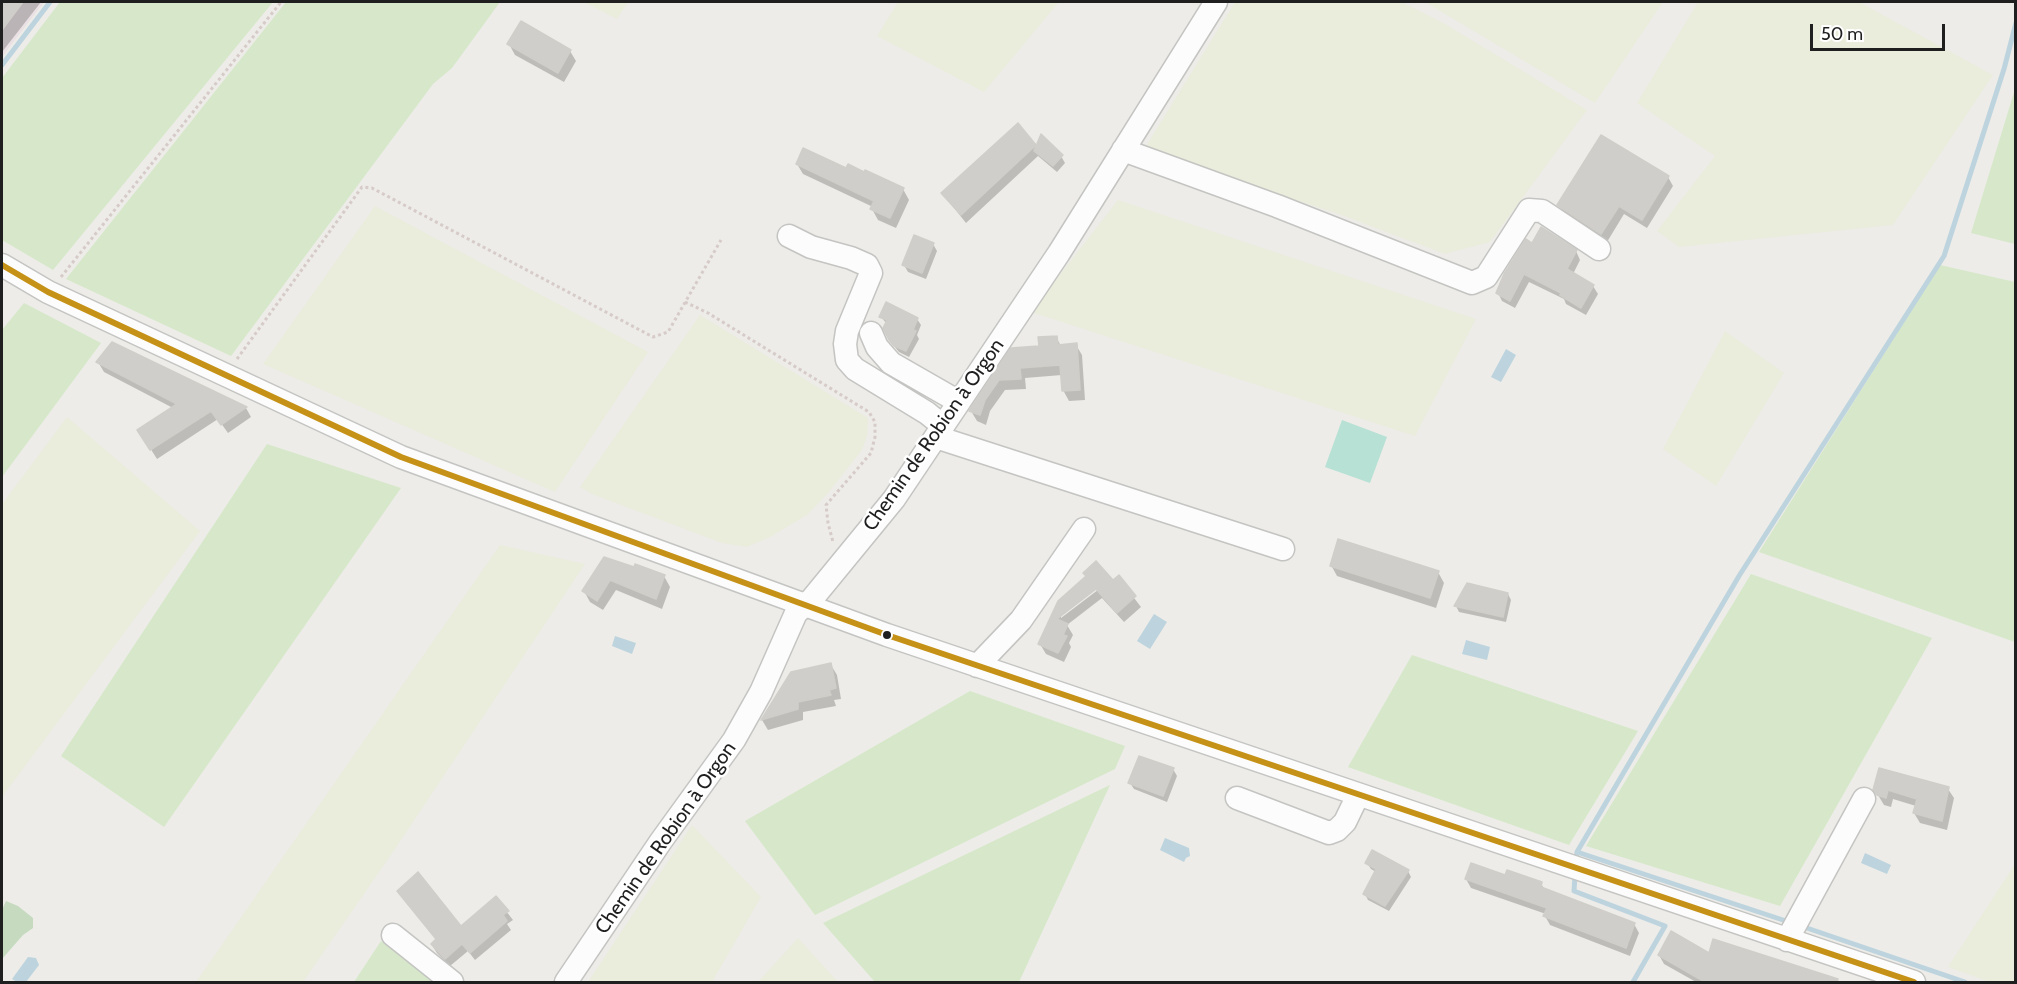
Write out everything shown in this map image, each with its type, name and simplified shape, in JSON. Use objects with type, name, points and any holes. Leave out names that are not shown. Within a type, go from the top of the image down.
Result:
[{"type":"street","name":"Chemin de Robion à Orgon","points":[[566,982],[734,740],[761,692],[796,614],[808,603],[894,498],[1059,253],[1216,2]]},
{"type":"street","points":[[1123,150],[1276,206],[1472,283],[1486,276],[1529,210],[1542,211],[1599,249]]},
{"type":"street","points":[[789,236],[811,247],[867,265],[871,273],[847,331],[845,344],[847,360],[855,369],[927,413],[939,431],[1283,549]]},
{"type":"street","points":[[2,265],[48,292],[401,457],[977,666],[1787,940],[1890,979],[1914,982]]},
{"type":"street","points":[[871,333],[876,347],[891,363],[959,402]]},
{"type":"street","points":[[977,666],[1022,620],[1084,529]]},
{"type":"street","points":[[1237,798],[1329,833],[1337,830],[1345,822],[1358,795]]},
{"type":"street","points":[[1787,940],[1864,799]]},
{"type":"street","points":[[393,935],[452,982]]},
{"type":"path","points":[[48,292],[281,2]]},
{"type":"path","points":[[225,375],[362,187],[372,188],[653,337],[668,332],[721,240]]},
{"type":"path","points":[[685,302],[708,313],[869,412],[875,422],[871,453],[826,505],[828,523],[839,565]]},
{"type":"shaded area","points":[[2,2],[44,2],[2,57]]},
{"type":"green space","points":[[60,2],[273,2],[53,270],[2,240],[2,78]]},
{"type":"green space","points":[[286,2],[500,2],[452,68],[433,84],[231,356],[66,279]]},
{"type":"green space","points":[[584,2],[628,2],[617,19]]},
{"type":"green space","points":[[898,2],[1059,2],[984,92],[877,36]]},
{"type":"green space","points":[[1235,2],[1402,2],[1445,24],[1587,110],[1490,242],[1445,254],[1336,213],[1143,151]]},
{"type":"green space","points":[[1425,2],[1663,2],[1595,103]]},
{"type":"green space","points":[[1698,2],[1859,2],[1993,75],[1893,225],[1679,247],[1657,231],[1715,156],[1637,103]]},
{"type":"green space","points":[[2015,89],[2015,244],[1971,233]]},
{"type":"green space","points":[[1118,200],[1476,319],[1415,436],[1031,312]]},
{"type":"green space","points":[[375,206],[648,352],[555,492],[263,364]]},
{"type":"green space","points":[[1940,265],[2015,282],[2015,642],[1759,552]]},
{"type":"green space","points":[[24,303],[101,343],[2,477],[2,330]]},
{"type":"green space","points":[[700,315],[868,418],[867,436],[862,450],[828,493],[807,515],[772,536],[747,547],[722,543],[592,494],[580,487]]},
{"type":"green space","points":[[1725,331],[1784,373],[1716,486],[1663,449]]},
{"type":"green space","points":[[67,417],[200,531],[2,797],[2,504]]},
{"type":"green space","points":[[1342,420],[1387,437],[1370,483],[1325,467]]},
{"type":"green space","points":[[267,444],[401,488],[164,827],[61,756]]},
{"type":"green space","points":[[500,545],[585,564],[395,849],[303,982],[196,982]]},
{"type":"green space","points":[[1751,574],[1932,638],[1780,906],[1586,846]]},
{"type":"green space","points":[[1412,655],[1638,731],[1569,845],[1348,767]]},
{"type":"green space","points":[[970,691],[1125,746],[1115,769],[815,915],[745,821]]},
{"type":"green space","points":[[1110,785],[1019,982],[875,982],[823,923]]},
{"type":"green space","points":[[692,825],[761,897],[712,982],[588,982]]},
{"type":"green space","points":[[2015,864],[2015,982],[1990,982],[1948,967]]},
{"type":"green space","points":[[6,901],[18,906],[33,918],[33,928],[23,935],[2,959],[2,910]]},
{"type":"green space","points":[[798,938],[838,982],[758,982]]},
{"type":"green space","points":[[381,941],[433,982],[354,982]]},
{"type":"water","points":[[1506,349],[1516,355],[1501,382],[1491,377]]},
{"type":"water","points":[[1154,614],[1167,622],[1150,649],[1137,641]]},
{"type":"water","points":[[615,636],[636,643],[632,654],[612,646]]},
{"type":"water","points":[[1466,640],[1490,647],[1487,660],[1462,654]]},
{"type":"water","points":[[1165,838],[1189,848],[1190,856],[1184,862],[1160,850]]},
{"type":"water","points":[[1865,853],[1891,865],[1887,874],[1861,863]]},
{"type":"water","points":[[28,957],[36,958],[39,965],[26,982],[17,982],[12,979]]},
{"type":"building","points":[[2,2],[23,2],[2,30]]},
{"type":"building","points":[[521,21],[571,50],[558,73],[507,44]]},
{"type":"building","points":[[1018,123],[1036,145],[961,215],[941,193]]},
{"type":"building","points":[[1041,134],[1063,155],[1053,166],[1034,151]]},
{"type":"building","points":[[1601,135],[1669,176],[1642,220],[1619,206],[1601,234],[1557,205]]},
{"type":"building","points":[[803,148],[846,168],[848,164],[904,188],[890,218],[870,209],[874,201],[796,164]]},
{"type":"building","points":[[1541,227],[1577,250],[1567,269],[1594,285],[1581,308],[1560,295],[1561,293],[1524,274],[1510,301],[1496,293],[1504,274],[1526,239],[1532,243]]},
{"type":"building","points":[[914,235],[934,243],[922,273],[902,265]]},
{"type":"building","points":[[886,302],[918,318],[913,330],[916,331],[906,351],[894,346],[883,328],[887,320],[879,317]]},
{"type":"building","points":[[1057,336],[1058,345],[1077,343],[1080,390],[1062,391],[1060,365],[1020,368],[1021,379],[999,380],[985,400],[980,415],[969,411],[1011,348],[1039,346],[1038,337]]},
{"type":"building","points":[[112,342],[247,407],[221,425],[211,411],[150,450],[137,430],[177,404],[96,362]]},
{"type":"building","points":[[1338,539],[1439,571],[1430,598],[1330,566]]},
{"type":"building","points":[[604,557],[634,567],[635,564],[665,575],[656,599],[610,580],[597,601],[582,591]]},
{"type":"building","points":[[1096,561],[1113,580],[1119,575],[1136,596],[1117,613],[1096,589],[1057,619],[1068,624],[1063,635],[1067,636],[1058,653],[1038,644],[1058,601],[1086,576],[1083,573]]},
{"type":"building","points":[[1467,583],[1508,593],[1503,617],[1454,606]]},
{"type":"building","points":[[831,663],[836,688],[829,690],[831,695],[798,702],[798,709],[761,720],[791,672]]},
{"type":"building","points":[[1139,756],[1174,768],[1163,796],[1128,783]]},
{"type":"building","points":[[1879,768],[1949,787],[1942,821],[1913,813],[1917,799],[1888,790],[1886,798],[1877,795],[1873,790]]},
{"type":"building","points":[[1372,850],[1409,870],[1385,906],[1363,894],[1376,869],[1365,863]]},
{"type":"building","points":[[1471,863],[1505,875],[1507,870],[1542,882],[1541,887],[1635,923],[1626,948],[1543,916],[1547,908],[1465,879]]},
{"type":"building","points":[[418,872],[461,926],[496,896],[509,911],[503,915],[507,921],[470,953],[462,944],[445,959],[431,944],[436,939],[397,891]]},
{"type":"building","points":[[1671,931],[1709,953],[1713,939],[1838,979],[1837,982],[1705,982],[1658,955]]},
{"type":"waterway","points":[[2,65],[50,2]]},
{"type":"waterway","points":[[1576,862],[1577,852],[1739,576],[1944,256],[2004,69],[2016,23]]},
{"type":"waterway","points":[[1577,852],[1789,922]]},
{"type":"waterway","points":[[1575,875],[1574,891],[1665,926],[1633,982]]},
{"type":"waterway","points":[[1801,926],[1965,982]]},
{"type":"transit line","points":[[2,265],[48,292],[401,457],[887,635],[1914,982]]}]
